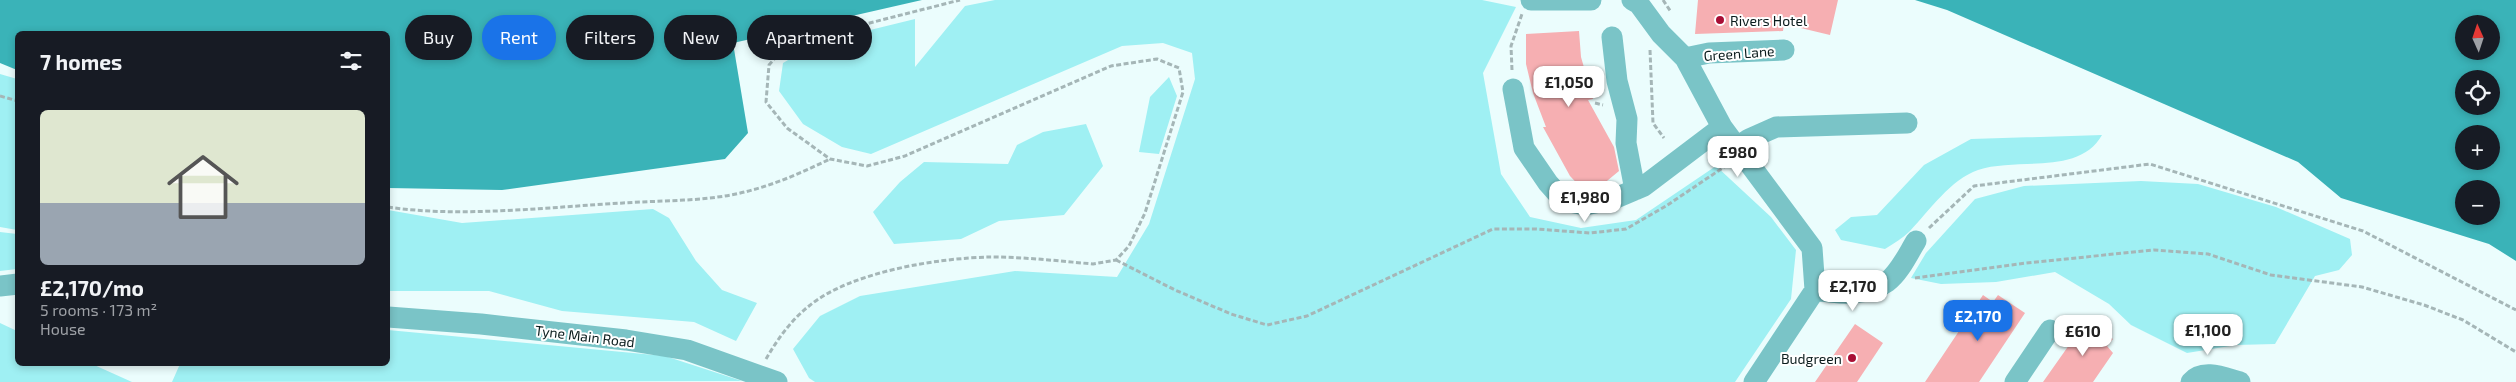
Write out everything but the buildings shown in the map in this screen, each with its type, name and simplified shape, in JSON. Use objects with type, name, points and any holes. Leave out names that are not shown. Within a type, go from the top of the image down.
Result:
[{"type":"street","points":[[1531,0],[1591,0]]},
{"type":"street","points":[[1632,0],[1639,4],[1656,27],[1685,58]]},
{"type":"street","points":[[1612,37],[1617,80],[1627,119],[1626,143],[1635,190]]},
{"type":"street","name":"Green Lane","points":[[1784,50],[1709,53],[1685,58],[1722,127],[1812,248],[1815,290]]},
{"type":"street","points":[[1513,88],[1524,148],[1548,183],[1564,201],[1585,205],[1611,200],[1644,186],[1722,127]]},
{"type":"street","points":[[1742,153],[1749,139],[1776,127],[1882,122],[1907,123]]},
{"type":"street","points":[[1754,382],[1815,290],[1842,295],[1863,291],[1886,282],[1898,269],[1916,240]]},
{"type":"street","points":[[0,286],[15,284]]},
{"type":"street","name":"Tyne Main Road","points":[[390,317],[490,325],[626,340],[686,350],[755,378],[777,382]]},
{"type":"street","points":[[2015,382],[2050,330]]},
{"type":"street","points":[[2191,382],[2198,376],[2205,374],[2240,382]]},
{"type":"path","points":[[960,0],[787,44],[769,65],[766,102],[787,128],[830,159],[866,166],[905,156],[1111,66],[1157,59],[1178,68],[1184,92],[1145,213],[1129,246],[1116,260]]},
{"type":"path","points":[[1656,27],[1650,40],[1653,123],[1664,138]]},
{"type":"path","points":[[1513,88],[1511,46],[1517,32]]},
{"type":"path","points":[[0,96],[15,100]]},
{"type":"path","points":[[755,378],[779,338],[809,306],[851,280],[910,266],[990,257],[1093,264],[1116,260],[1175,290],[1231,314],[1267,325],[1306,316],[1493,229],[1536,229],[1590,233],[1626,229],[1666,206],[1742,153]]},
{"type":"path","points":[[390,207],[496,210],[701,198],[751,191],[803,172],[830,159]]},
{"type":"path","points":[[1916,240],[1974,186],[2150,164],[2362,231],[2516,310]]},
{"type":"path","points":[[1886,282],[2026,263],[2154,250],[2208,254],[2271,275],[2319,283],[2362,287],[2424,304],[2463,320],[2516,352]]},
{"type":"shaded area","points":[[0,0],[922,0],[856,15],[747,15],[747,40],[737,42],[737,15],[664,15],[664,60],[736,60],[748,133],[725,159],[502,190],[390,188],[390,31],[15,31],[15,69],[0,63]]},
{"type":"shaded area","points":[[995,0],[1482,0],[1516,7],[1483,73],[1501,174],[1530,217],[1581,228],[1636,220],[1716,166],[1771,217],[1796,250],[1791,299],[1735,382],[815,382],[809,378],[793,349],[820,316],[860,296],[1015,271],[1117,277],[1149,224],[1195,79],[1192,53],[1163,43],[1122,46],[871,154],[842,147],[803,124],[779,91],[783,63],[788,60],[872,60],[872,30],[915,19],[915,67],[965,6]]},
{"type":"shaded area","points":[[1915,0],[2516,0],[2516,261],[2489,244],[2341,198],[2298,162],[1947,10]]},
{"type":"shaded area","points":[[0,74],[15,78],[15,230],[0,227]]},
{"type":"shaded area","points":[[1169,77],[1177,96],[1159,154],[1139,152],[1150,97]]},
{"type":"shaded area","points":[[1086,124],[1103,166],[1064,215],[999,221],[961,239],[894,244],[873,212],[900,182],[924,162],[1008,164],[1017,145],[1043,132]]},
{"type":"shaded area","points":[[2102,135],[2092,148],[2078,156],[2063,161],[1994,166],[1968,174],[1941,196],[1907,234],[1885,249],[1841,240],[1835,230],[1851,217],[1877,215],[1924,165],[1971,139]]},
{"type":"shaded area","points":[[2141,181],[2198,184],[2276,207],[2350,239],[2352,255],[2339,270],[2315,276],[2275,344],[2236,345],[2187,353],[2131,325],[2109,304],[2055,272],[1996,282],[1941,284],[1911,278],[1926,253],[1975,199],[2024,186]]},
{"type":"shaded area","points":[[653,209],[669,218],[696,261],[722,290],[757,303],[736,341],[694,322],[562,311],[489,291],[390,291],[390,210],[462,223]]},
{"type":"shaded area","points":[[0,232],[15,234],[15,269],[0,271]]},
{"type":"shaded area","points":[[0,323],[15,330],[15,366],[96,366],[132,382],[0,382]]},
{"type":"shaded area","points":[[390,330],[665,356],[742,381],[172,382],[179,366],[390,366]]},
{"type":"place","name":"Rivers Hotel","points":[[1720,20]]},
{"type":"place","name":"Budgreen","points":[[1852,358]]}]
